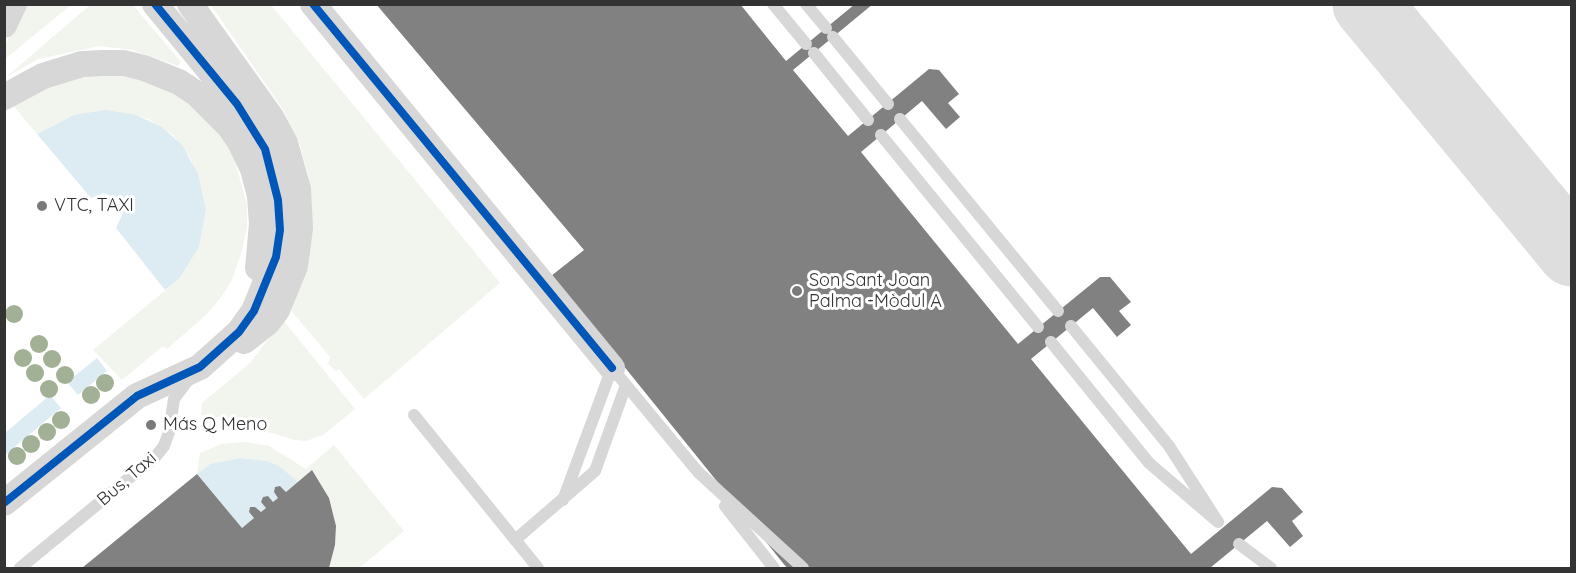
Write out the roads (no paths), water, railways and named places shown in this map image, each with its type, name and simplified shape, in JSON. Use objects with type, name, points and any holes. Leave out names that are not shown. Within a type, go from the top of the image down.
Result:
[{"type":"street","points":[[4,25],[14,4]]},
{"type":"street","points":[[156,4],[253,127],[265,149],[273,174],[280,230],[276,257],[254,311],[239,332],[205,363]]},
{"type":"street","points":[[4,503],[137,396],[205,363],[255,334],[277,309],[294,266],[300,210],[293,168],[272,117],[190,4]]},
{"type":"street","points":[[314,4],[619,377]]},
{"type":"street","points":[[4,97],[43,76],[63,69],[82,64],[124,63],[179,82],[212,107],[240,142],[253,169],[260,196],[262,224],[259,264],[251,306],[239,332]]},
{"type":"lane","points":[[774,4],[868,120]]},
{"type":"lane","points":[[806,4],[888,104]]},
{"type":"lane","points":[[900,119],[1058,311]]},
{"type":"lane","points":[[881,135],[1038,327]]},
{"type":"lane","points":[[1051,342],[1149,463],[1221,525],[1169,446],[1071,326]]},
{"type":"lane","name":"Bus, Taxi","points":[[20,568],[156,456],[164,446],[169,432],[174,399],[205,363]]},
{"type":"lane","points":[[515,540],[595,471],[619,377]]},
{"type":"lane","points":[[619,377],[774,568]]},
{"type":"lane","points":[[563,500],[619,377]]},
{"type":"lane","points":[[414,415],[538,568]]},
{"type":"lane","points":[[698,472],[803,568]]},
{"type":"lane","points":[[1239,544],[1270,568]]},
{"type":"place","name":"VTC, TAXI","points":[[42,206]]},
{"type":"place","name":"Son Sant Joan Palma -Mòdul A","points":[[797,291]]},
{"type":"place","name":"Más Q Meno","points":[[151,425]]}]
